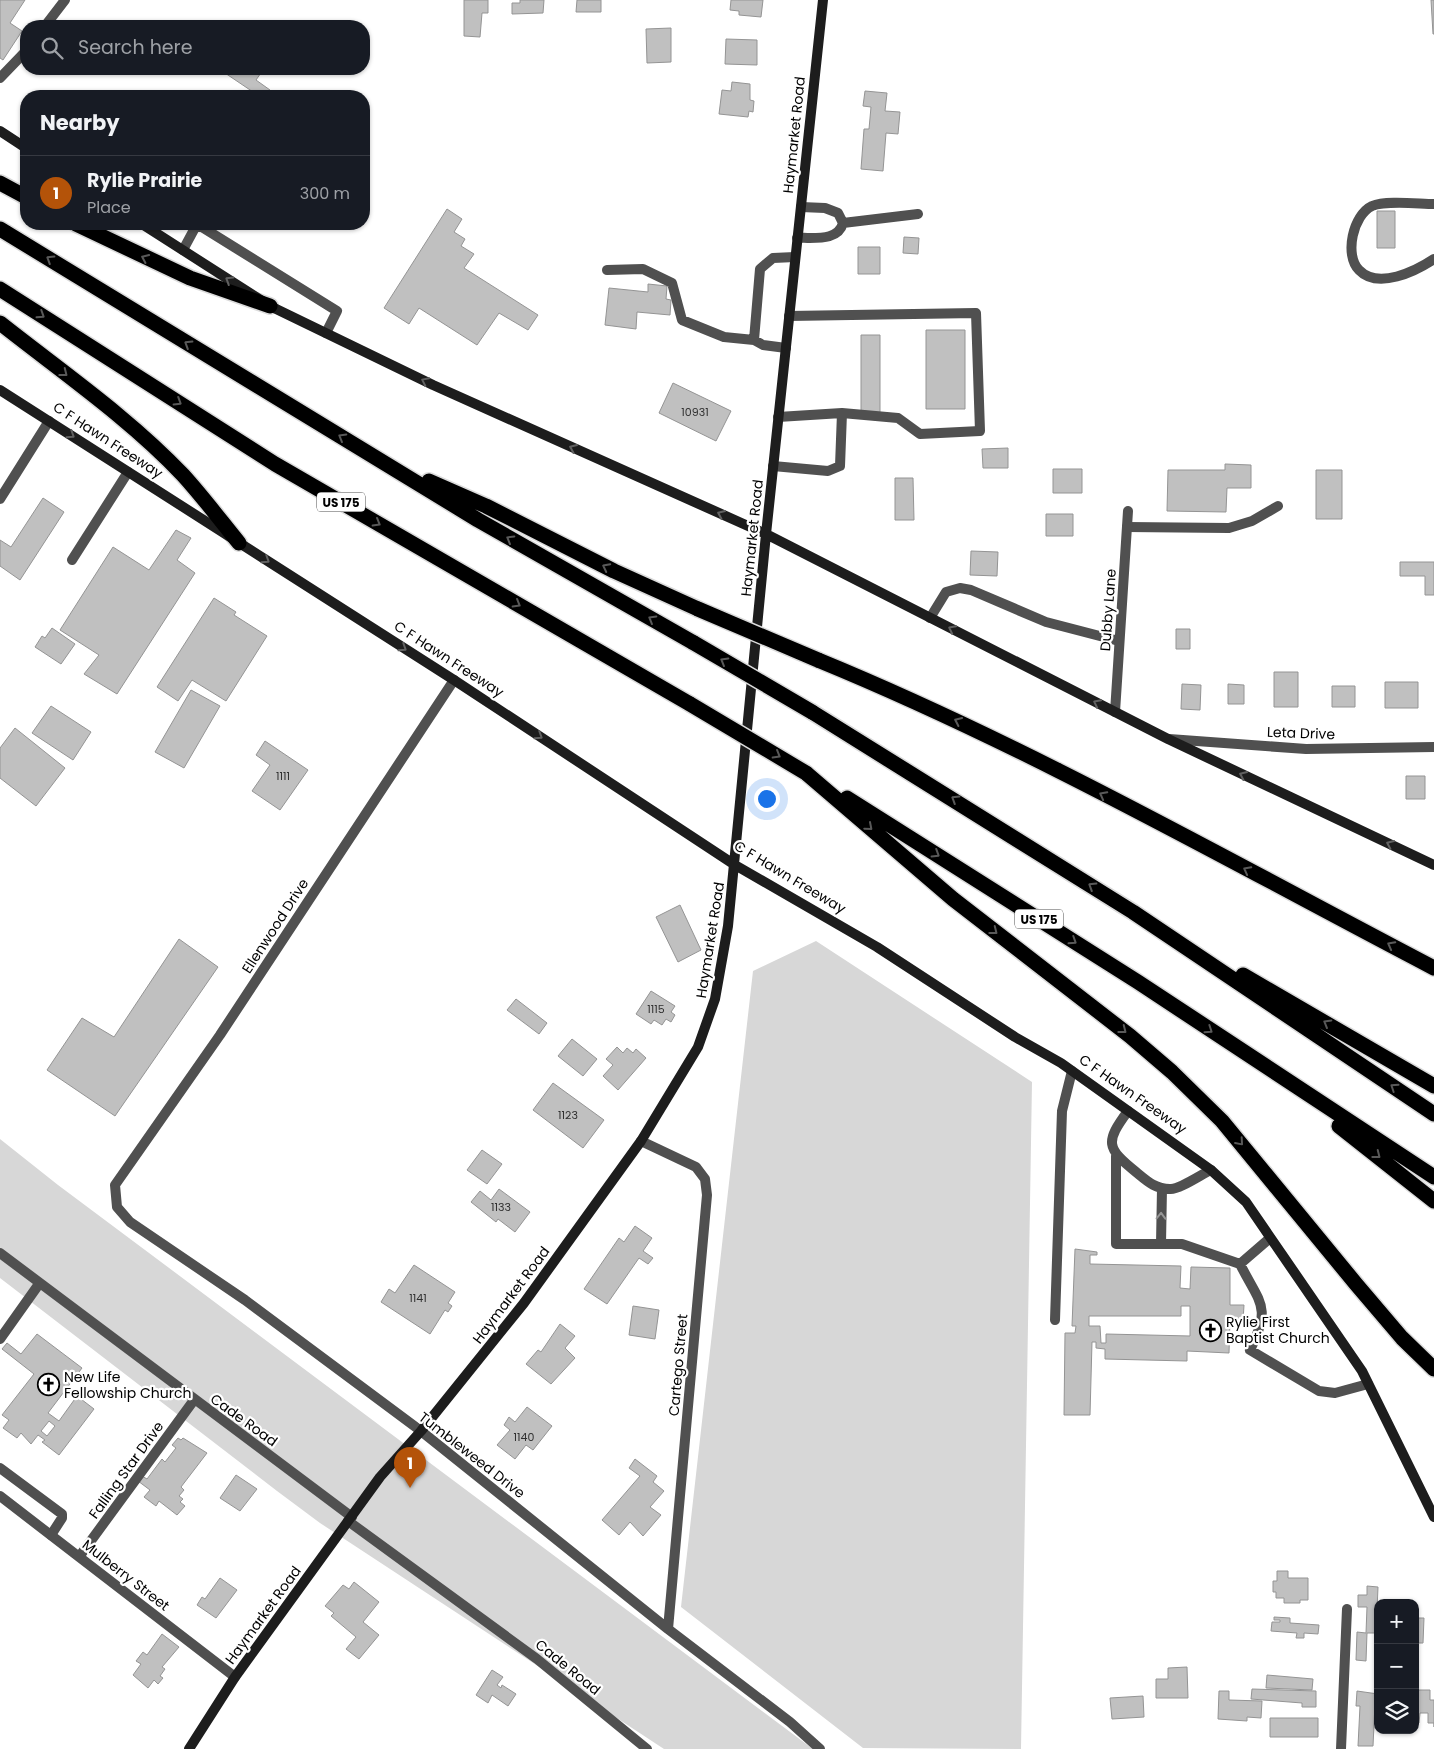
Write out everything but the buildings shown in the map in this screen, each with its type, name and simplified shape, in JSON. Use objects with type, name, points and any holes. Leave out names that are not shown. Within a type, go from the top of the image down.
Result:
[{"type":"highway","points":[[0,183],[20,194]]},
{"type":"highway","points":[[0,228],[285,404],[478,520],[812,712],[1133,912],[1434,1086]]},
{"type":"highway","points":[[89,230],[190,278],[270,306]]},
{"type":"highway","name":"US 175","points":[[0,288],[275,464],[806,772],[1138,982],[1270,1071],[1434,1176]]},
{"type":"highway","points":[[0,323],[118,417],[156,451],[182,475],[239,543]]},
{"type":"highway","points":[[384,462],[486,506],[614,571],[698,609],[900,694],[978,731],[1434,968]]},
{"type":"highway","points":[[806,772],[953,899],[1130,1036],[1172,1072],[1222,1121],[1402,1338],[1434,1369]]},
{"type":"highway","points":[[1133,912],[1434,1114]]},
{"type":"highway","points":[[1270,1071],[1434,1201]]},
{"type":"main road","name":"Haymarket Road","points":[[189,1749],[234,1677],[380,1476],[421,1431],[524,1303],[641,1141],[698,1047],[715,999],[728,926],[778,417],[823,0]]},
{"type":"main road","points":[[0,131],[20,144]]},
{"type":"main road","points":[[151,230],[270,306],[433,385],[766,534],[1168,739],[1434,865]]},
{"type":"main road","name":"C F Hawn Freeway","points":[[0,390],[454,680],[735,864],[877,947],[1072,1071],[1211,1170],[1246,1202],[1368,1384],[1434,1517]]},
{"type":"street","points":[[50,20],[65,0]]},
{"type":"street","points":[[0,78],[20,58]]},
{"type":"street","points":[[1434,204],[1373,205],[1360,216],[1354,233],[1352,251],[1354,262],[1360,271],[1374,278],[1392,277],[1417,270],[1434,259]]},
{"type":"street","points":[[797,238],[833,236],[841,229],[843,223],[838,213],[826,208],[801,206]]},
{"type":"street","points":[[843,223],[918,214]]},
{"type":"street","points":[[182,250],[194,230]]},
{"type":"street","points":[[207,230],[336,311],[326,333]]},
{"type":"street","points":[[754,340],[760,269],[773,258],[795,257]]},
{"type":"street","points":[[607,270],[643,269],[672,283],[682,320],[724,337],[754,340],[763,345],[786,348]]},
{"type":"street","points":[[778,417],[842,414],[898,418],[920,434],[980,431],[976,313],[789,316]]},
{"type":"street","points":[[773,466],[828,471],[840,466],[842,414]]},
{"type":"street","points":[[0,499],[49,421]]},
{"type":"street","points":[[72,560],[128,472]]},
{"type":"street","points":[[1127,527],[1229,528],[1252,521],[1278,506]]},
{"type":"street","name":"Dubby Lane","points":[[1115,712],[1128,511]]},
{"type":"street","points":[[930,618],[946,592],[960,588],[971,590],[1046,622],[1119,641]]},
{"type":"street","name":"Ellenwood Drive","points":[[115,1185],[220,1036],[454,680]]},
{"type":"street","name":"Leta Drive","points":[[1168,739],[1306,749],[1434,747]]},
{"type":"street","points":[[1055,1320],[1062,1111],[1072,1071]]},
{"type":"street","points":[[1128,1111],[1113,1131],[1112,1146],[1116,1156],[1116,1244],[1182,1244],[1240,1264],[1263,1311],[1259,1331],[1250,1350],[1319,1391],[1335,1393],[1368,1384]]},
{"type":"street","name":"Cartego Street","points":[[641,1141],[696,1167],[705,1179],[707,1195],[668,1629]]},
{"type":"street","points":[[1116,1156],[1154,1187],[1172,1190],[1211,1170]]},
{"type":"street","name":"Tumbleweed Drive","points":[[115,1185],[117,1207],[130,1222],[245,1300],[421,1431],[668,1629],[790,1722],[820,1749]]},
{"type":"street","points":[[1161,1244],[1162,1188]]},
{"type":"street","points":[[1240,1264],[1270,1238]]},
{"type":"street","name":"Cade Road","points":[[0,1253],[537,1659],[646,1749]]},
{"type":"street","points":[[0,1339],[40,1284]]},
{"type":"street","name":"Falling Star Drive","points":[[79,1557],[194,1400]]},
{"type":"street","points":[[0,1468],[62,1514],[62,1518],[51,1535]]},
{"type":"street","name":"Mulberry Street","points":[[0,1496],[234,1677]]},
{"type":"street","points":[[1342,1749],[1347,1609]]},
{"type":"shaded area","points":[[816,941],[1032,1082],[1021,1749],[863,1748],[681,1607],[753,971]]},
{"type":"shaded area","points":[[0,1139],[58,1185],[813,1749],[664,1749],[320,1523],[277,1491],[0,1278]]},
{"type":"place","name":"Rylie First Baptist Church","points":[[1210,1330]]},
{"type":"place","name":"New Life Fellowship Church","points":[[48,1385]]},
{"type":"place","name":"Rylie Prairie","points":[[410,1488]]}]
